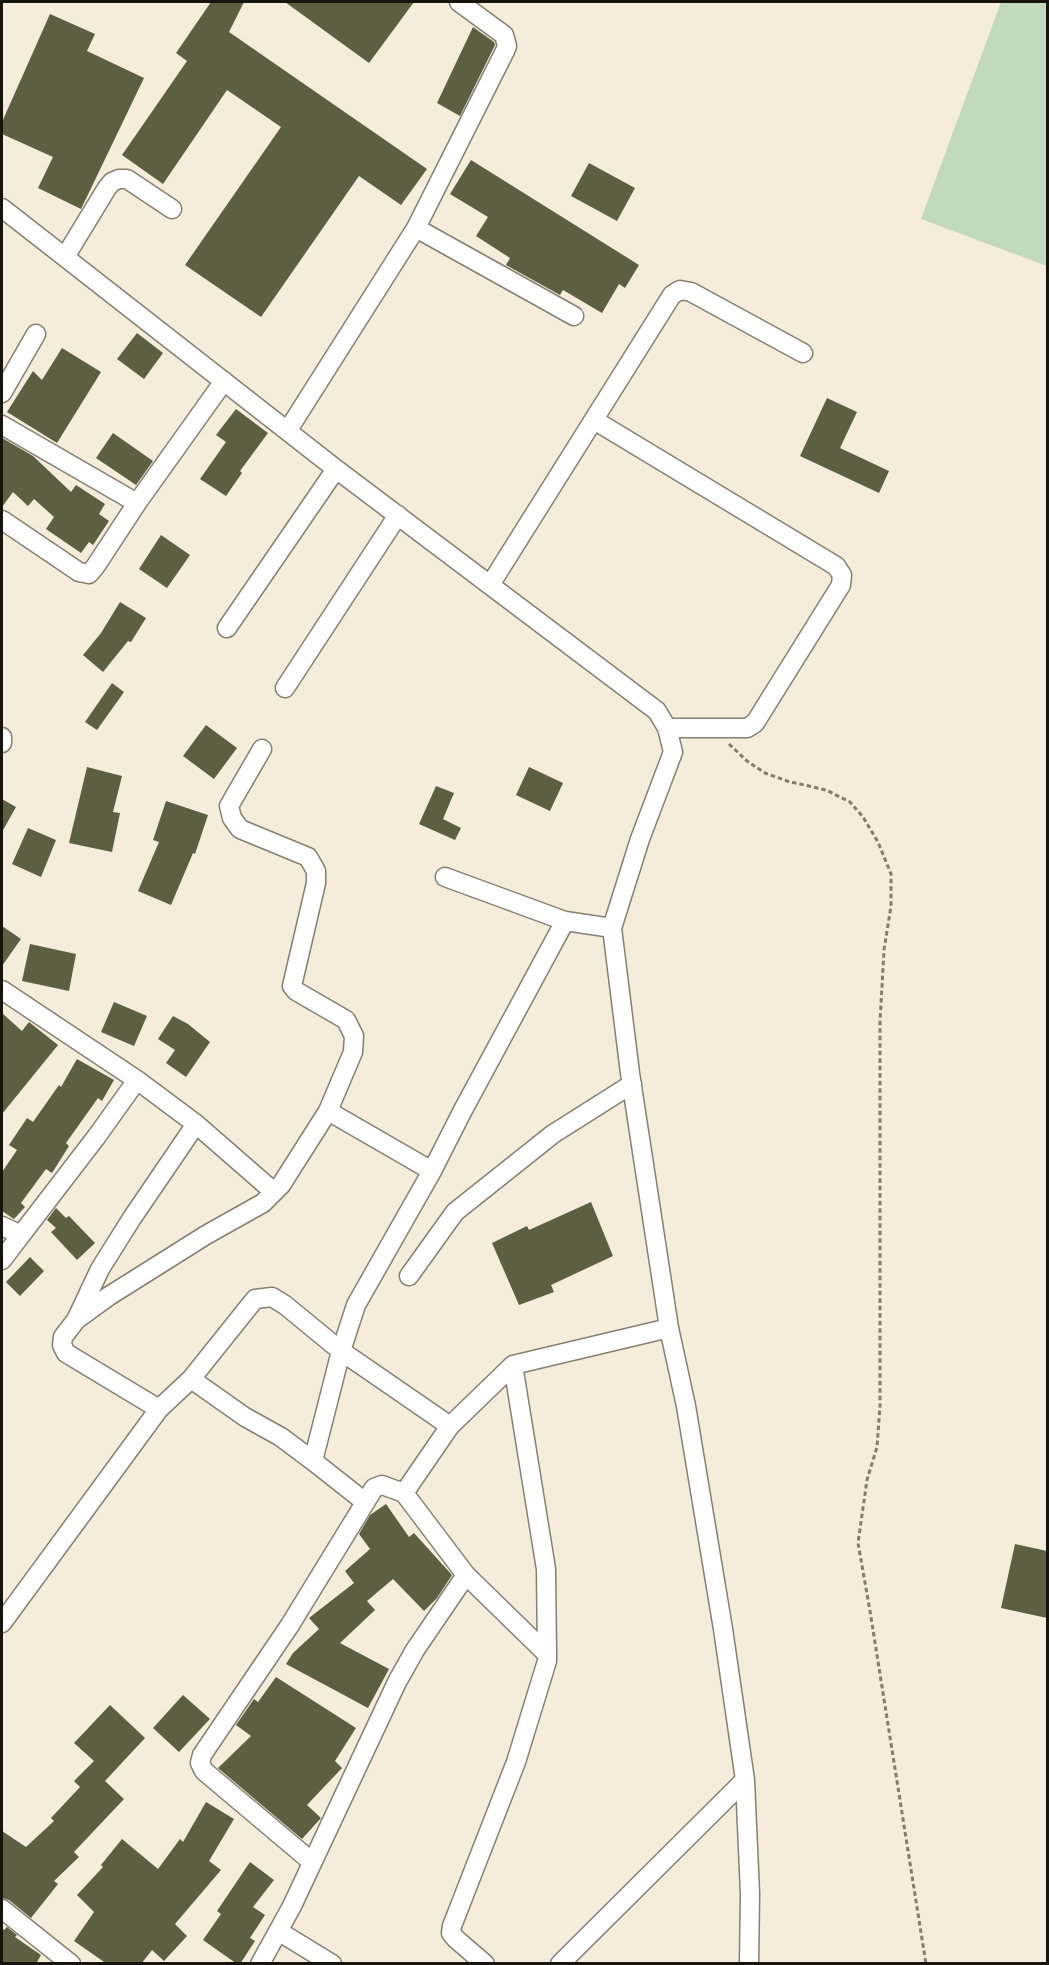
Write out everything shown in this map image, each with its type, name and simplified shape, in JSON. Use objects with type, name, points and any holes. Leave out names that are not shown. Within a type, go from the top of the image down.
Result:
[{"type":"street","points":[[288,430],[416,228],[507,46],[504,35],[459,2]]},
{"type":"street","points":[[65,257],[107,188],[119,178],[127,179],[172,209]]},
{"type":"street","points":[[2,208],[336,469],[657,711],[667,728],[673,752],[640,839],[612,928],[632,1084],[669,1328],[686,1406],[745,1780],[750,1894],[749,1964]]},
{"type":"street","points":[[416,228],[574,316]]},
{"type":"street","points":[[490,585],[672,295],[680,290],[690,292],[803,353]]},
{"type":"street","points":[[2,393],[36,334]]},
{"type":"street","points":[[2,520],[79,572],[88,574],[224,381]]},
{"type":"street","points":[[594,420],[836,566],[842,575],[841,585],[755,723],[747,728],[667,728]]},
{"type":"street","points":[[2,425],[137,503]]},
{"type":"street","points":[[226,628],[336,469]]},
{"type":"street","points":[[285,688],[398,515]]},
{"type":"street","points":[[2,737],[2,743]]},
{"type":"street","points":[[76,1320],[119,1289],[262,1203],[274,1192],[281,1185],[328,1111],[353,1052],[354,1036],[346,1020],[296,991],[292,986],[316,883],[316,870],[308,857],[240,829],[232,818],[229,806],[262,749]]},
{"type":"street","points":[[444,877],[565,921],[612,928]]},
{"type":"street","points":[[313,1461],[341,1351],[356,1305],[432,1171],[565,921]]},
{"type":"street","points":[[2,990],[137,1080],[196,1124],[274,1192]]},
{"type":"street","points":[[2,1260],[137,1080]]},
{"type":"street","points":[[409,1276],[440,1231],[464,1204],[553,1134],[632,1084]]},
{"type":"street","points":[[328,1111],[432,1171]]},
{"type":"street","points":[[159,1409],[66,1353],[62,1345],[63,1336],[76,1320],[100,1269],[196,1124]]},
{"type":"street","points":[[2,1226],[21,1235]]},
{"type":"street","points":[[2,1623],[159,1409],[191,1379],[255,1299],[272,1298],[285,1305],[341,1351],[450,1426]]},
{"type":"street","points":[[404,1493],[450,1426],[513,1365],[669,1328]]},
{"type":"street","points":[[485,1964],[456,1939],[452,1934],[452,1926],[516,1762],[547,1661],[546,1569],[513,1365]]},
{"type":"street","points":[[191,1379],[263,1428],[281,1437],[365,1502]]},
{"type":"street","points":[[312,1862],[204,1771],[200,1763],[202,1755],[290,1625],[377,1485],[404,1493],[466,1575],[547,1654]]},
{"type":"street","points":[[260,1964],[312,1862],[397,1682],[415,1650],[466,1575]]},
{"type":"street","points":[[560,1964],[745,1780]]},
{"type":"street","points":[[2,1909],[71,1964]]},
{"type":"street","points":[[278,1930],[332,1964]]},
{"type":"path","points":[[712,728],[747,761],[765,773],[787,781],[826,790],[850,802],[863,817],[878,842],[891,874],[891,906],[884,950],[880,1022],[880,1406],[877,1447],[867,1480],[858,1543],[926,1964]]},
{"type":"shaded area","points":[[1001,2],[1047,2],[1047,266],[921,219]]},
{"type":"building","points":[[211,2],[244,2],[229,32],[427,169],[401,205],[359,176],[261,317],[185,265],[281,127],[227,90],[163,184],[122,155],[187,61],[176,53]]},
{"type":"building","points":[[285,2],[414,2],[369,63]]},
{"type":"building","points":[[50,14],[95,34],[87,51],[144,78],[81,209],[38,188],[53,157],[2,134],[2,122]]},
{"type":"building","points":[[473,27],[495,45],[460,116],[437,103]]},
{"type":"building","points":[[471,160],[639,265],[625,288],[619,284],[602,313],[563,290],[560,295],[506,265],[510,258],[476,236],[488,217],[450,194]]},
{"type":"building","points":[[589,163],[635,188],[617,221],[571,196]]},
{"type":"building","points":[[137,333],[163,353],[144,379],[117,359]]},
{"type":"building","points":[[62,348],[101,372],[57,443],[7,412],[33,371],[42,380]]},
{"type":"building","points":[[827,398],[857,412],[840,448],[889,471],[879,493],[800,456]]},
{"type":"building","points":[[236,409],[268,433],[240,471],[242,473],[226,496],[200,479],[226,442],[216,435]]},
{"type":"building","points":[[113,433],[153,461],[136,485],[96,458]]},
{"type":"building","points":[[2,438],[33,456],[71,492],[76,485],[105,504],[99,514],[109,521],[93,545],[89,542],[81,553],[46,529],[54,517],[34,499],[28,506],[13,492],[2,507]]},
{"type":"building","points":[[161,535],[190,555],[167,588],[139,569]]},
{"type":"building","points":[[120,602],[146,618],[131,642],[128,641],[103,672],[83,655],[101,633]]},
{"type":"building","points":[[112,683],[124,692],[97,730],[85,722]]},
{"type":"building","points":[[206,725],[237,748],[214,779],[183,756]]},
{"type":"building","points":[[87,767],[122,776],[113,812],[120,813],[112,852],[69,843]]},
{"type":"building","points":[[529,767],[563,783],[550,811],[516,795]]},
{"type":"building","points":[[436,786],[454,793],[443,819],[461,828],[455,840],[419,824]]},
{"type":"building","points":[[2,799],[16,807],[2,832]]},
{"type":"building","points":[[166,801],[208,815],[195,854],[193,853],[171,905],[138,891],[159,842],[153,840]]},
{"type":"building","points":[[28,828],[56,840],[41,877],[12,864]]},
{"type":"building","points":[[2,926],[21,939],[2,966]]},
{"type":"building","points":[[30,944],[76,954],[69,991],[22,981]]},
{"type":"building","points":[[114,1002],[147,1016],[134,1046],[101,1032]]},
{"type":"building","points":[[2,1013],[22,1031],[29,1022],[58,1045],[2,1114]]},
{"type":"building","points":[[173,1016],[188,1024],[210,1042],[186,1077],[166,1063],[175,1050],[158,1039]]},
{"type":"building","points":[[77,1059],[114,1080],[102,1101],[98,1098],[66,1143],[69,1146],[52,1173],[46,1169],[21,1203],[25,1207],[14,1219],[2,1211],[2,1172],[17,1150],[9,1145],[27,1118],[33,1122],[59,1085],[61,1087]]},
{"type":"building","points":[[591,1202],[613,1256],[551,1285],[554,1292],[519,1305],[492,1243],[527,1226],[529,1230]]},
{"type":"building","points":[[56,1208],[66,1218],[69,1216],[95,1243],[77,1260],[51,1232],[56,1228],[47,1220]]},
{"type":"building","points":[[30,1257],[44,1271],[20,1296],[6,1282]]},
{"type":"building","points":[[386,1504],[409,1537],[414,1533],[452,1575],[437,1598],[424,1611],[393,1579],[367,1601],[375,1610],[340,1643],[389,1669],[368,1708],[286,1664],[293,1653],[319,1629],[309,1618],[354,1583],[345,1571],[370,1549],[359,1534],[370,1515]]},
{"type":"building","points":[[1015,1544],[1047,1551],[1047,1618],[1001,1608]]},
{"type":"building","points":[[276,1677],[356,1728],[335,1761],[342,1768],[307,1805],[321,1818],[302,1839],[218,1768],[251,1736],[236,1725],[254,1699],[258,1702]]},
{"type":"building","points":[[183,1695],[210,1719],[179,1752],[153,1728]]},
{"type":"building","points":[[110,1705],[145,1738],[105,1781],[124,1799],[74,1852],[79,1857],[54,1881],[58,1884],[31,1918],[9,1900],[2,1898],[2,1831],[26,1847],[54,1821],[51,1818],[80,1787],[74,1781],[94,1761],[74,1743]]},
{"type":"building","points":[[206,1802],[234,1819],[209,1861],[221,1870],[175,1924],[187,1936],[164,1961],[152,1950],[141,1964],[107,1964],[74,1941],[94,1912],[77,1895],[103,1867],[101,1865],[122,1839],[158,1869],[180,1839],[183,1842]]},
{"type":"building","points":[[250,1862],[274,1880],[253,1907],[265,1915],[250,1938],[255,1941],[240,1964],[237,1964],[203,1940],[221,1914],[217,1911]]},
{"type":"building","points":[[7,1927],[17,1935],[15,1937],[41,1955],[36,1964],[2,1964],[2,1928],[4,1930]]}]
